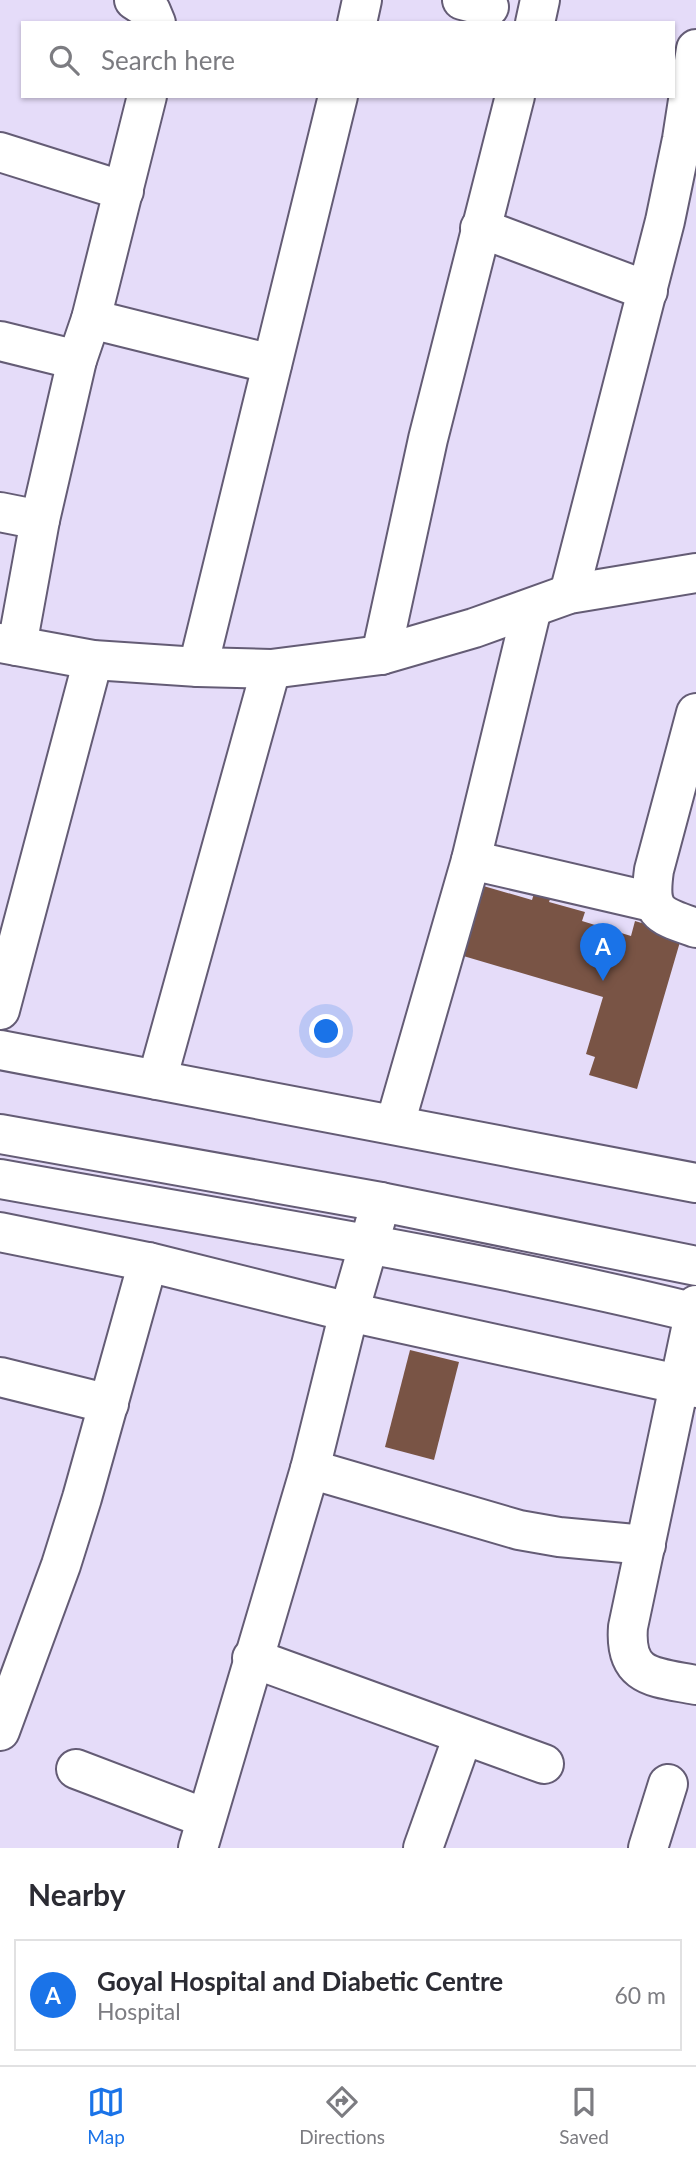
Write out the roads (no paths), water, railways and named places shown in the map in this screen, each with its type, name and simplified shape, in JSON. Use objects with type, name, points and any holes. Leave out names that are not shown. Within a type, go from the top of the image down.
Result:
[{"type":"street","points":[[134,0],[151,11],[155,21]]},
{"type":"street","points":[[357,21],[362,0]]},
{"type":"street","points":[[569,594],[648,291],[682,139],[690,52]]},
{"type":"street","points":[[147,98],[91,319],[77,360],[8,644],[93,660],[198,667],[271,668],[381,655],[416,646],[569,594],[696,573]]},
{"type":"street","points":[[198,667],[338,98]]},
{"type":"street","points":[[381,655],[412,506],[514,98]]},
{"type":"street","points":[[0,152],[124,191]]},
{"type":"street","points":[[480,228],[648,291]]},
{"type":"street","points":[[91,319],[272,365]]},
{"type":"street","points":[[0,341],[77,360]]},
{"type":"street","points":[[0,512],[40,520]]},
{"type":"street","points":[[395,1124],[471,860],[532,608]]},
{"type":"street","points":[[0,1010],[93,660]]},
{"type":"street","points":[[157,1080],[271,668]]},
{"type":"street","points":[[652,902],[654,870],[696,713]]},
{"type":"street","points":[[471,860],[652,902],[661,914],[696,928]]},
{"type":"street","points":[[0,1050],[696,1182]]},
{"type":"street","points":[[0,1134],[381,1202],[696,1266]]},
{"type":"street","points":[[0,1179],[370,1245],[695,1310],[688,1386],[646,1545],[628,1627],[627,1646],[632,1662],[642,1671],[696,1685]]},
{"type":"street","points":[[76,1769],[202,1833],[310,1469],[349,1312],[381,1202]]},
{"type":"street","points":[[0,1232],[148,1262],[349,1312],[688,1386]]},
{"type":"street","points":[[0,1731],[65,1551],[148,1262]]},
{"type":"street","points":[[0,1377],[109,1404]]},
{"type":"street","points":[[310,1469],[519,1530],[646,1545]]},
{"type":"street","points":[[252,1658],[544,1764]]},
{"type":"street","points":[[423,1848],[463,1736]]},
{"type":"street","points":[[648,1848],[668,1784]]},
{"type":"place","name":"Goyal Hospital and Diabetic Centre","points":[[603,981]]}]
